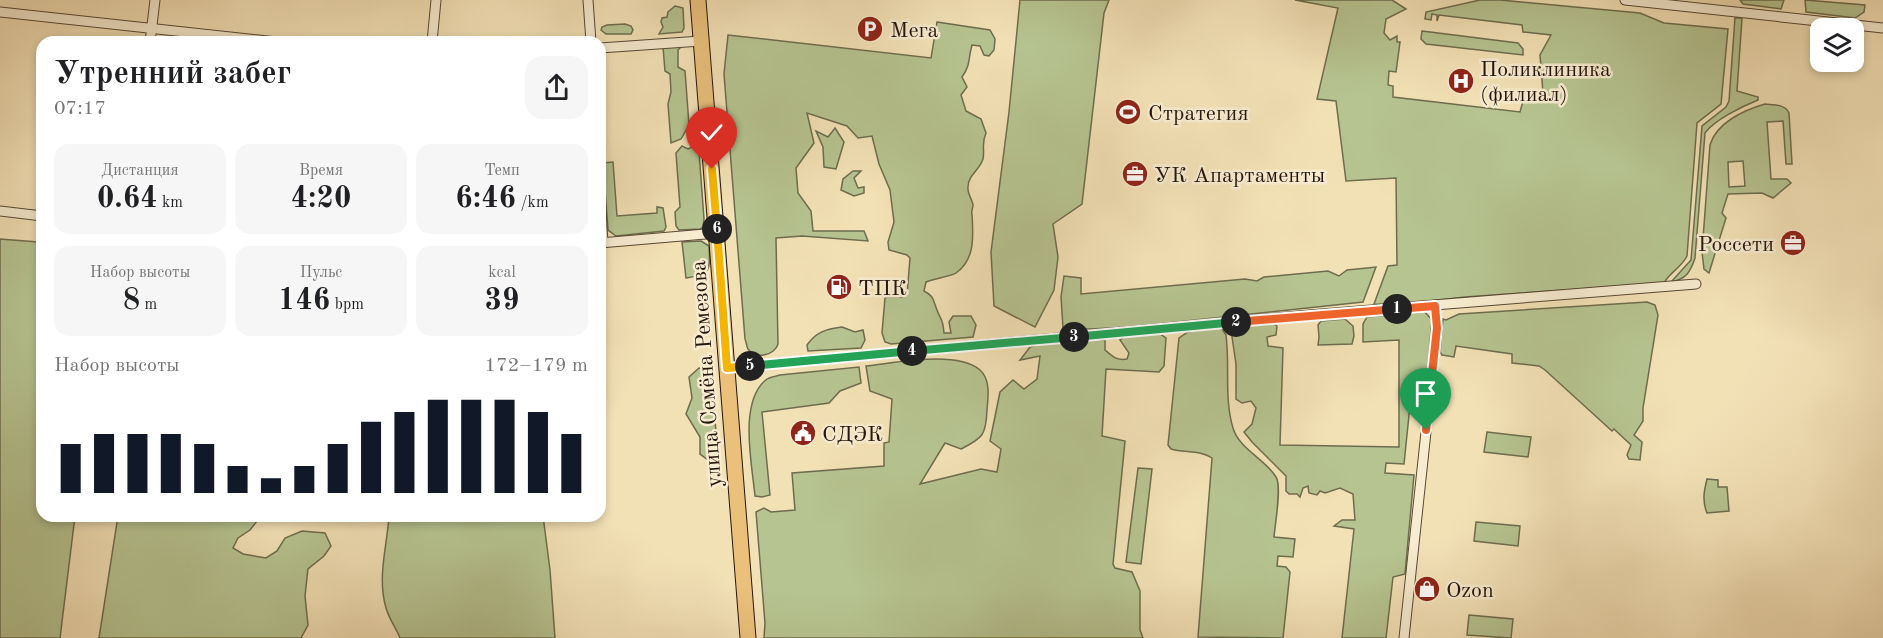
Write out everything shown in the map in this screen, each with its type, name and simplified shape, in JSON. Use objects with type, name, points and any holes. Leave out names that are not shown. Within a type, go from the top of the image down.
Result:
[{"type":"main road","name":"улица Семёна Ремезова","points":[[698,0],[748,638]]},
{"type":"street","points":[[151,36],[155,0]]},
{"type":"street","points":[[433,36],[436,0]]},
{"type":"street","points":[[588,0],[591,36]]},
{"type":"street","points":[[1625,0],[1883,28]]},
{"type":"street","points":[[0,12],[223,36]]},
{"type":"street","points":[[606,48],[701,41]]},
{"type":"street","points":[[0,211],[36,215]]},
{"type":"street","points":[[606,243],[717,233]]},
{"type":"street","points":[[727,368],[1309,315],[1696,284]]},
{"type":"street","points":[[1404,638],[1437,328],[1435,306]]},
{"type":"green space","points":[[1020,0],[1109,0],[1104,13],[1082,204],[1053,224],[1058,257],[1054,290],[1035,327],[994,306],[991,252],[1009,112]]},
{"type":"green space","points":[[1295,0],[1392,0],[1406,9],[1386,19],[1384,33],[1390,40],[1397,36],[1397,42],[1400,42],[1396,72],[1389,71],[1388,85],[1393,86],[1393,97],[1520,112],[1526,90],[1543,93],[1540,55],[1551,35],[1523,32],[1522,25],[1439,15],[1437,21],[1437,15],[1432,14],[1431,20],[1425,19],[1426,12],[1480,0],[1500,0],[1640,13],[1664,23],[1728,29],[1721,104],[1697,123],[1685,260],[1664,283],[1465,297],[1396,305],[1374,304],[1388,266],[1397,265],[1396,178],[1346,181],[1336,101],[1317,99],[1338,8]]},
{"type":"green space","points":[[1740,0],[1784,0],[1781,9],[1743,4]]},
{"type":"green space","points":[[1805,0],[1865,5],[1864,12],[1855,18],[1806,12]]},
{"type":"green space","points":[[675,6],[683,8],[684,28],[682,32],[659,34],[663,27],[662,18],[667,17],[668,12]]},
{"type":"green space","points":[[1735,18],[1742,18],[1737,91],[1758,97],[1758,100],[1722,118],[1705,133],[1695,258],[1687,274],[1671,282],[1691,260],[1702,126],[1726,107],[1729,101]]},
{"type":"green space","points":[[937,22],[990,30],[995,39],[994,50],[989,56],[984,55],[980,46],[972,45],[968,65],[962,77],[967,87],[961,95],[966,111],[981,119],[986,133],[983,159],[968,183],[968,192],[973,205],[972,246],[967,261],[956,273],[926,282],[924,291],[933,299],[944,333],[951,333],[949,322],[953,316],[971,316],[976,325],[973,337],[891,344],[885,342],[882,333],[885,298],[907,295],[910,258],[889,250],[888,242],[894,222],[890,190],[879,164],[872,136],[858,138],[847,126],[807,113],[814,143],[796,168],[798,193],[811,211],[813,231],[864,231],[868,241],[802,236],[776,238],[778,344],[773,351],[765,355],[751,352],[745,339],[724,74],[728,35],[931,58]]},
{"type":"green space","points":[[607,25],[631,26],[633,30],[631,34],[606,34],[601,30]]},
{"type":"green space","points":[[1422,31],[1518,43],[1523,49],[1523,55],[1426,44],[1421,39]]},
{"type":"green space","points":[[683,45],[678,50],[678,67],[685,71],[689,125],[681,139],[671,143],[668,104],[671,92],[670,74],[665,71],[663,47]]},
{"type":"green space","points":[[1765,104],[1779,106],[1785,108],[1789,113],[1792,164],[1786,164],[1783,121],[1767,122],[1771,179],[1787,179],[1791,183],[1773,198],[1762,193],[1728,194],[1722,213],[1726,218],[1709,273],[1704,269],[1702,252],[1710,145],[1718,130],[1725,124]],"holes":[[[1743,161],[1745,186],[1729,187],[1728,162]]]},
{"type":"green space","points":[[835,128],[844,142],[836,169],[824,167],[823,147],[816,131],[828,137]]},
{"type":"green space","points":[[682,146],[688,149],[692,147],[699,152],[704,219],[703,227],[700,229],[679,230],[676,226],[675,212],[680,207],[676,153]]},
{"type":"green space","points":[[613,162],[617,216],[657,213],[657,207],[663,208],[666,227],[664,231],[616,236],[608,230],[606,163]]},
{"type":"green space","points":[[853,171],[861,171],[854,178],[858,188],[864,187],[864,193],[854,196],[841,190],[843,179]]},
{"type":"green space","points":[[0,239],[36,242],[36,522],[74,522],[60,638],[0,638]]},
{"type":"green space","points":[[701,241],[709,246],[708,270],[701,275],[686,278],[682,242]]},
{"type":"green space","points":[[1376,267],[1363,302],[1130,327],[1070,330],[1063,328],[1061,297],[1064,276],[1081,278],[1081,294],[1245,279],[1257,281],[1264,277],[1328,271],[1339,276],[1347,270]]},
{"type":"green space","points":[[1647,302],[1655,305],[1658,315],[1643,408],[1643,421],[1634,435],[1642,442],[1640,460],[1629,459],[1627,455],[1631,445],[1539,366],[1512,363],[1512,354],[1456,346],[1454,357],[1442,355],[1440,352],[1443,319],[1446,320],[1459,314]]},
{"type":"green space","points":[[1425,312],[1432,320],[1427,373],[1424,377],[1413,376],[1404,464],[1386,463],[1385,473],[1414,475],[1405,574],[1393,577],[1386,638],[1342,638],[1354,529],[1334,526],[1342,520],[1355,520],[1353,494],[1340,488],[1325,493],[1320,491],[1317,495],[1309,493],[1308,486],[1303,488],[1300,497],[1286,491],[1286,476],[1244,432],[1252,424],[1256,408],[1251,401],[1242,403],[1236,399],[1236,364],[1231,330],[1234,326],[1274,324],[1277,326],[1276,335],[1267,337],[1268,346],[1283,348],[1280,445],[1399,447],[1399,340],[1363,342],[1363,324],[1367,317]]},
{"type":"green space","points":[[1345,319],[1353,326],[1352,344],[1318,345],[1318,325],[1321,321]]},
{"type":"green space","points":[[842,327],[855,332],[863,330],[865,340],[861,348],[808,351],[807,345],[818,334]]},
{"type":"green space","points":[[1216,327],[1222,329],[1226,335],[1228,394],[1233,428],[1246,448],[1271,471],[1278,482],[1274,537],[1295,539],[1293,557],[1278,556],[1277,566],[1286,567],[1290,572],[1283,638],[1198,637],[1212,458],[1208,455],[1171,449],[1168,445],[1179,338],[1188,332]]},
{"type":"green space","points":[[1157,332],[1166,338],[1164,366],[1159,372],[1106,369],[1102,436],[1125,441],[1113,564],[1115,568],[1132,572],[1140,591],[1140,630],[1143,638],[764,638],[765,623],[756,512],[764,508],[771,512],[795,510],[792,473],[884,466],[884,443],[889,442],[892,399],[870,391],[866,366],[941,359],[969,364],[984,374],[988,400],[986,425],[982,435],[961,449],[945,443],[920,484],[981,469],[997,472],[1001,449],[990,441],[1000,392],[1013,380],[1024,389],[1037,379],[1040,356],[1020,360],[1030,347],[1050,341],[1069,345],[1086,339],[1105,340],[1105,350],[1115,358],[1127,359],[1129,353],[1120,340],[1125,336]]},
{"type":"green space","points":[[859,367],[861,383],[840,391],[829,403],[762,412],[770,495],[755,496],[749,434],[752,402],[758,389],[767,379],[780,375]]},
{"type":"green space","points":[[699,368],[711,370],[718,457],[716,466],[700,454],[700,437],[686,414],[692,398],[689,377]]},
{"type":"green space","points":[[1487,432],[1531,437],[1528,457],[1484,452]]},
{"type":"green space","points":[[1138,468],[1152,469],[1141,564],[1126,562]]},
{"type":"green space","points":[[1707,479],[1718,480],[1718,487],[1727,487],[1729,511],[1707,513],[1704,496]]},
{"type":"green space","points":[[117,522],[256,522],[250,530],[238,538],[233,548],[243,554],[266,558],[277,551],[285,538],[302,531],[325,533],[331,546],[324,556],[308,569],[305,596],[308,625],[301,638],[99,638]]},
{"type":"green space","points":[[388,522],[544,522],[555,638],[400,638],[387,612],[383,596],[383,562]]},
{"type":"green space","points":[[1476,522],[1520,526],[1518,546],[1474,541]]},
{"type":"green space","points":[[1469,615],[1513,619],[1511,638],[1467,635]]},
{"type":"place","name":"Мега","points":[[870,29]]},
{"type":"place","name":"Поликлиника (филиал)","points":[[1461,81]]},
{"type":"place","name":"Стратегия","points":[[1128,112]]},
{"type":"place","name":"УК Апартаменты","points":[[1135,174]]},
{"type":"place","name":"Россети","points":[[1793,243]]},
{"type":"place","name":"ТПК","points":[[839,287]]},
{"type":"place","name":"СДЭК","points":[[803,433]]},
{"type":"place","name":"Ozon","points":[[1427,589]]},
{"type":"route","points":[[712,169],[727,368],[1309,315],[1435,306],[1437,328],[1426,430]]}]
